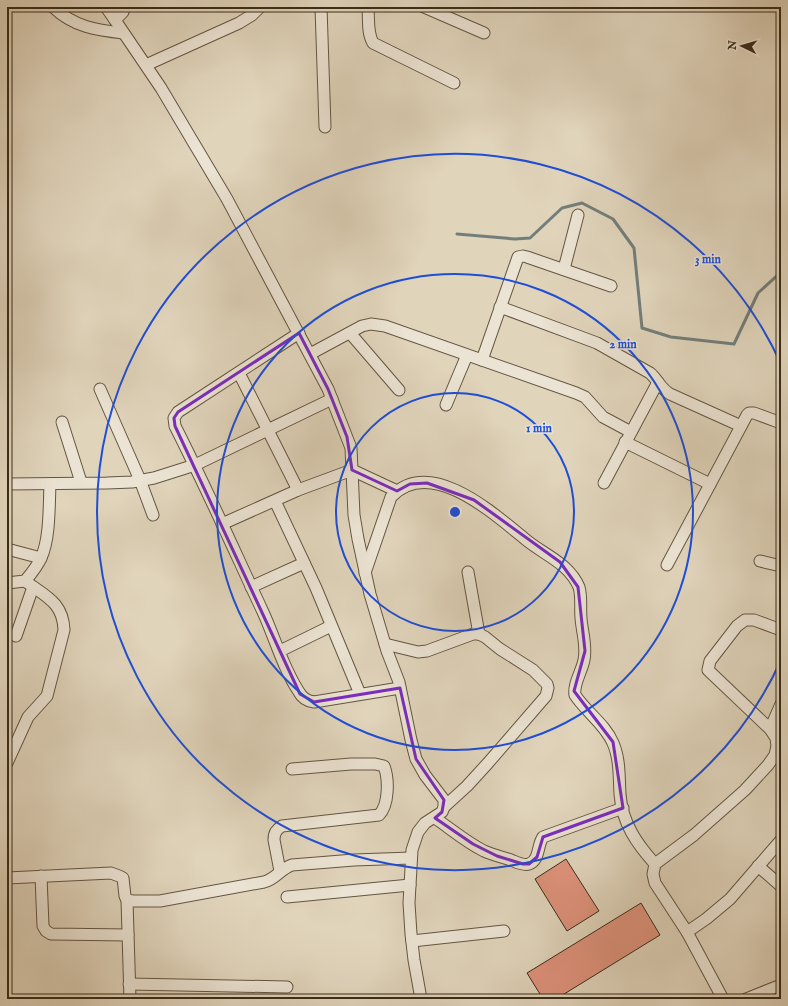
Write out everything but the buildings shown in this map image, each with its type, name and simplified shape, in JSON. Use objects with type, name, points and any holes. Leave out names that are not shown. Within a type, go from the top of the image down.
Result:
[{"type":"street","points":[[53,7],[60,13],[81,25],[100,30],[123,33]]},
{"type":"street","points":[[106,7],[161,88],[227,199],[299,333],[332,399],[351,448],[354,515],[365,573],[385,644],[400,688],[416,759],[425,775],[444,800],[444,807]]},
{"type":"street","points":[[115,20],[123,12],[124,7]]},
{"type":"street","points":[[146,65],[239,23],[252,15],[260,7]]},
{"type":"street","points":[[321,7],[325,127]]},
{"type":"street","points":[[368,7],[370,39],[373,43],[454,83]]},
{"type":"street","points":[[424,7],[484,33]]},
{"type":"street","points":[[564,269],[578,215]]},
{"type":"street","points":[[482,360],[518,257],[523,256],[611,286]]},
{"type":"street","points":[[500,307],[597,343],[650,372],[661,387],[670,394],[741,426]]},
{"type":"street","points":[[310,354],[362,326],[378,324],[397,330],[581,395],[585,397],[603,417],[628,437],[710,484]]},
{"type":"street","points":[[299,333],[178,412],[174,418],[175,426],[195,465],[289,673],[300,694],[309,701],[314,702],[400,688]]},
{"type":"street","points":[[350,333],[399,390]]},
{"type":"street","points":[[446,405],[467,355]]},
{"type":"street","points":[[239,373],[298,490]]},
{"type":"street","points":[[604,483],[658,382]]},
{"type":"street","points":[[100,389],[140,480],[153,515]]},
{"type":"street","points":[[7,484],[81,482],[107,483],[154,478],[195,465],[332,399]]},
{"type":"street","points":[[667,565],[747,415],[752,412],[781,423]]},
{"type":"street","points":[[62,422],[81,482]]},
{"type":"street","points":[[222,524],[298,490],[352,470],[397,491]]},
{"type":"street","points":[[365,573],[391,497],[397,491],[410,484],[427,482],[441,486],[474,500],[526,540],[560,562],[572,576],[580,592],[585,651],[582,668],[574,691],[575,695],[602,726],[613,742],[619,765],[620,794],[630,830],[640,847],[655,864]]},
{"type":"street","points":[[16,636],[29,584],[46,544],[50,484]]},
{"type":"street","points":[[275,501],[316,588],[360,694]]},
{"type":"street","points":[[7,549],[41,558]]},
{"type":"street","points":[[760,561],[781,566]]},
{"type":"street","points":[[251,587],[304,563]]},
{"type":"street","points":[[468,572],[479,634]]},
{"type":"street","points":[[7,583],[29,584],[57,606],[64,620],[64,630],[47,696],[28,717],[7,763]]},
{"type":"street","points":[[723,999],[687,932],[655,883],[653,874],[655,864],[694,835],[745,790],[775,755],[777,746],[776,738],[770,729],[708,670],[710,661],[737,626],[745,620],[754,620],[781,630]]},
{"type":"street","points":[[280,651],[331,626]]},
{"type":"street","points":[[385,644],[418,652],[427,651],[473,634],[479,634],[533,670],[547,684],[548,692],[467,786],[444,807],[442,812],[435,818],[425,823],[418,832],[412,850],[409,903],[412,941],[421,999]]},
{"type":"street","points":[[770,729],[781,704]]},
{"type":"street","points":[[280,871],[274,840],[276,830],[282,826],[379,815],[383,811],[387,790],[386,772],[384,766],[375,764],[351,764],[292,769]]},
{"type":"street","points":[[435,818],[460,836],[484,850],[497,856],[523,864],[529,864],[537,857],[540,841],[543,838],[623,808]]},
{"type":"street","points":[[687,932],[706,919],[730,899],[781,840]]},
{"type":"street","points":[[127,900],[133,902],[160,901],[264,882],[271,880],[280,871],[292,865],[354,860],[411,858]]},
{"type":"street","points":[[758,866],[781,886]]},
{"type":"street","points":[[7,878],[111,873],[123,878],[125,896],[127,900],[130,999]]},
{"type":"street","points":[[41,876],[43,926],[46,931],[52,934],[128,935]]},
{"type":"street","points":[[287,897],[410,885]]},
{"type":"street","points":[[412,941],[504,931]]},
{"type":"street","points":[[129,984],[287,987]]},
{"type":"street","points":[[746,999],[781,985]]},
{"type":"highlighted area","points":[[299,333],[328,389],[347,437],[352,470],[397,491],[410,484],[427,483],[474,500],[560,562],[578,587],[585,651],[574,691],[613,742],[623,808],[543,837],[537,857],[529,864],[523,864],[497,856],[473,844],[435,818],[442,812],[444,800],[416,759],[400,688],[314,702],[300,694],[175,426],[174,418],[178,412]]},
{"type":"waterway","points":[[457,234],[515,239],[530,238],[562,208],[582,203],[613,219],[634,248],[642,328],[671,337],[734,344],[758,293],[781,272]]}]
